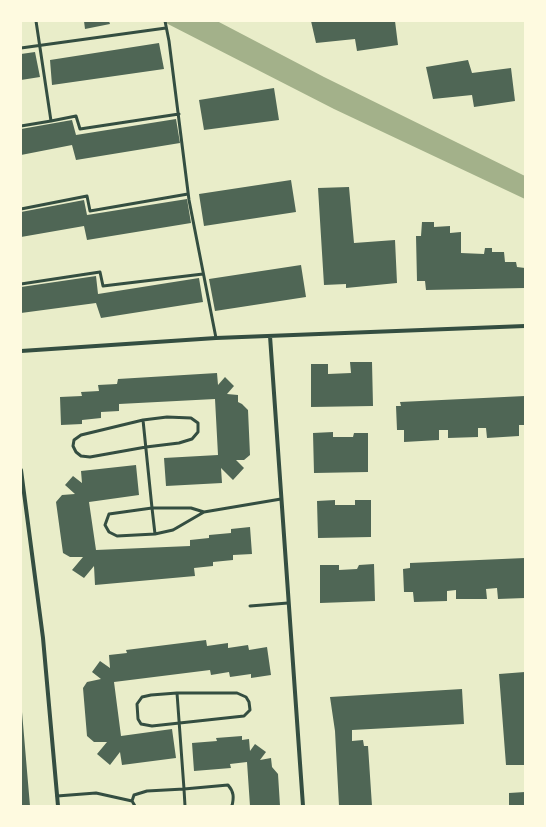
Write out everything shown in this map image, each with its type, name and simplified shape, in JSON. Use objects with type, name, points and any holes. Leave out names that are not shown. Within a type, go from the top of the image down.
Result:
[{"type":"street","points":[[21,351],[216,338],[525,326]]},
{"type":"street","points":[[270,336],[303,806]]},
{"type":"street","points":[[21,470],[43,638],[58,806]]},
{"type":"lane","points":[[36,21],[51,121]]},
{"type":"lane","points":[[165,21],[179,114],[188,194],[216,338]]},
{"type":"lane","points":[[21,48],[166,28]]},
{"type":"lane","points":[[21,126],[76,116],[80,129],[179,114]]},
{"type":"lane","points":[[21,209],[87,196],[90,211],[188,194]]},
{"type":"lane","points":[[21,284],[100,272],[103,286],[203,274]]},
{"type":"lane","points":[[167,417],[191,418],[198,423],[198,432],[192,439],[179,443],[146,447],[90,457],[81,456],[76,452],[73,446],[74,440],[81,435],[143,420],[167,417]]},
{"type":"lane","points":[[143,420],[155,534]]},
{"type":"lane","points":[[204,512],[191,508],[152,508],[109,514],[105,525],[109,532],[117,536],[155,534],[173,530],[204,512],[281,499]]},
{"type":"lane","points":[[250,606],[288,603]]},
{"type":"lane","points":[[177,693],[185,806]]},
{"type":"lane","points":[[177,693],[237,693],[246,697],[249,702],[250,710],[244,716],[179,723],[152,726],[141,724],[138,719],[137,704],[142,697],[177,693]]},
{"type":"lane","points":[[132,801],[134,795],[147,791],[228,785],[232,789],[234,799],[232,806],[230,806]]},
{"type":"lane","points":[[57,796],[96,793],[132,801],[135,806]]},
{"type":"shaded area","points":[[162,21],[217,21],[324,77],[525,176],[525,199],[334,109]]},
{"type":"building","points":[[84,21],[109,21],[110,24],[85,29]]},
{"type":"building","points":[[311,21],[395,21],[398,45],[357,51],[355,39],[316,43]]},
{"type":"building","points":[[159,43],[164,69],[52,85],[50,60]]},
{"type":"building","points":[[35,52],[40,77],[21,80],[21,54]]},
{"type":"building","points":[[468,60],[472,73],[511,68],[515,101],[474,107],[472,95],[433,99],[426,67]]},
{"type":"building","points":[[274,88],[279,120],[204,130],[199,100]]},
{"type":"building","points":[[176,119],[180,143],[76,160],[72,145],[21,155],[21,129],[72,120],[76,135]]},
{"type":"building","points":[[291,180],[296,212],[204,226],[199,194]]},
{"type":"building","points":[[349,187],[354,243],[395,240],[397,283],[346,288],[346,284],[324,285],[318,188]]},
{"type":"building","points":[[187,199],[191,223],[87,240],[84,226],[21,237],[21,212],[84,200],[87,215]]},
{"type":"building","points":[[422,222],[434,222],[434,227],[450,226],[450,233],[461,232],[461,253],[484,254],[485,248],[492,248],[492,252],[504,252],[505,262],[516,262],[517,267],[525,268],[525,288],[426,290],[425,281],[417,281],[416,236],[421,236]]},
{"type":"building","points":[[301,265],[306,297],[215,311],[209,279]]},
{"type":"building","points":[[96,276],[98,294],[199,278],[203,302],[101,318],[96,303],[21,313],[21,287]]},
{"type":"building","points":[[350,362],[372,362],[373,406],[311,407],[311,364],[328,364],[328,374],[351,373]]},
{"type":"building","points":[[217,373],[218,385],[225,377],[234,386],[227,394],[238,395],[238,402],[248,410],[250,455],[244,460],[236,460],[244,468],[233,480],[221,468],[222,483],[166,486],[164,458],[218,455],[215,399],[119,404],[119,411],[101,412],[101,418],[82,420],[82,424],[61,425],[60,397],[82,396],[81,392],[99,391],[98,385],[117,384],[118,379]]},
{"type":"building","points":[[525,396],[525,425],[519,425],[519,436],[487,438],[486,428],[478,428],[478,437],[448,438],[448,430],[439,430],[439,440],[404,442],[404,430],[397,430],[396,406],[401,406],[400,402]]},
{"type":"building","points":[[333,432],[333,437],[353,437],[354,433],[368,433],[368,472],[314,473],[313,433]]},
{"type":"building","points":[[136,465],[139,495],[89,502],[96,550],[190,546],[190,540],[209,538],[209,535],[231,533],[231,529],[250,527],[252,554],[233,555],[233,560],[213,562],[213,566],[194,568],[195,576],[95,585],[94,566],[84,578],[72,570],[83,557],[70,557],[63,553],[56,502],[62,495],[75,494],[65,485],[73,476],[82,483],[81,471]]},
{"type":"building","points":[[335,500],[335,505],[355,505],[355,500],[371,500],[371,537],[318,538],[317,501]]},
{"type":"building","points":[[525,558],[525,598],[498,599],[497,588],[486,589],[487,599],[456,599],[456,590],[447,591],[447,601],[414,602],[413,592],[404,592],[403,569],[410,568],[410,563]]},
{"type":"building","points":[[374,564],[375,601],[320,603],[320,565],[339,565],[339,570],[357,569],[359,565]]},
{"type":"building","points":[[206,640],[207,646],[228,643],[228,648],[248,645],[249,650],[267,647],[271,675],[251,678],[251,674],[230,677],[229,672],[211,675],[210,670],[114,682],[121,736],[172,729],[176,758],[122,765],[120,752],[110,765],[97,754],[107,742],[94,742],[87,736],[83,688],[87,682],[101,679],[92,672],[100,661],[110,668],[109,655],[127,653],[126,650]]},
{"type":"building","points":[[525,672],[525,765],[506,765],[499,674]]},
{"type":"building","points":[[462,689],[464,724],[352,730],[352,741],[363,740],[364,746],[368,746],[372,806],[339,806],[335,731],[330,697]]},
{"type":"building","points":[[22,712],[30,806],[21,806]]},
{"type":"building","points":[[242,736],[242,740],[249,739],[250,751],[255,744],[266,752],[260,760],[271,758],[272,767],[278,774],[280,806],[250,806],[247,762],[230,764],[231,768],[194,771],[192,743],[217,741],[216,738]]},
{"type":"building","points":[[525,792],[525,806],[509,806],[509,793]]}]
